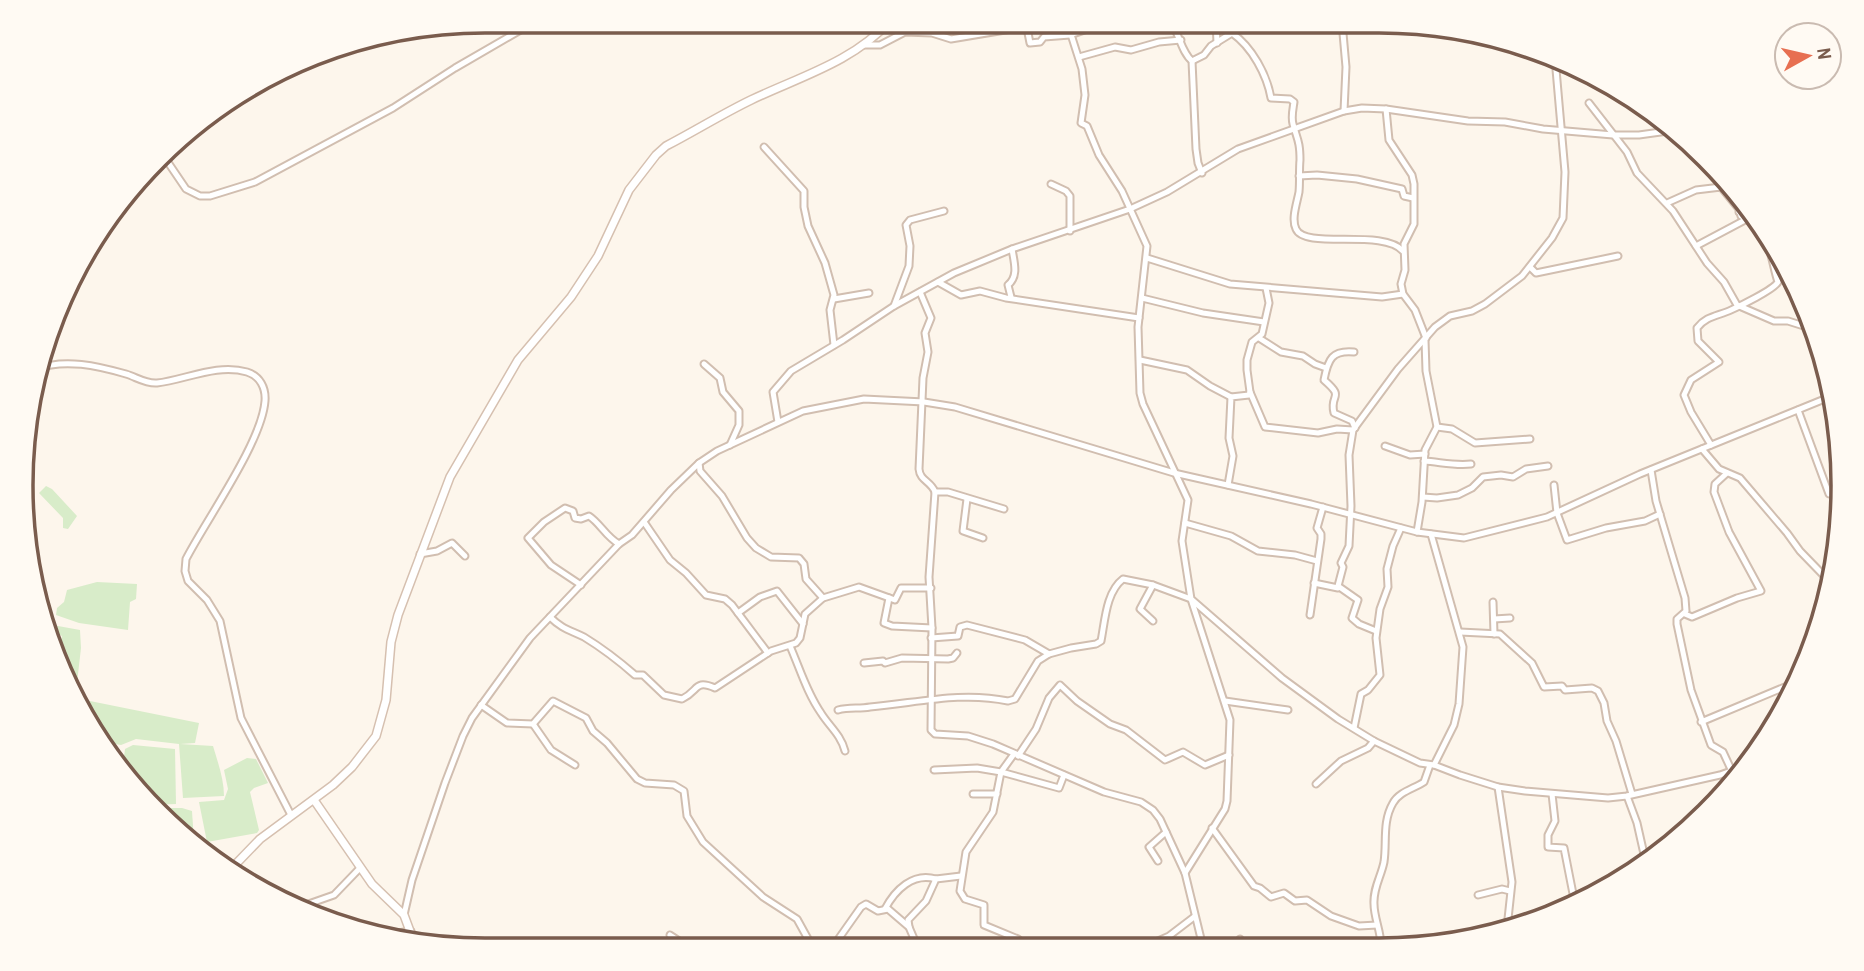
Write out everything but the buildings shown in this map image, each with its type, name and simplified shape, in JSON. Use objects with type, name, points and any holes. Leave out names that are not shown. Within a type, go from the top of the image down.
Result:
[{"type":"street","points":[[169,163],[186,189],[200,197],[210,197],[256,182],[393,108],[454,68],[515,33]]},
{"type":"street","points":[[236,863],[246,851],[314,800],[352,767],[376,736],[386,700],[391,642],[420,554],[450,477],[517,360],[571,297],[598,256],[629,190],[656,155],[699,128],[754,99],[820,71],[880,33]]},
{"type":"street","points":[[863,45],[880,45],[903,33]]},
{"type":"street","points":[[932,33],[951,38],[985,33]]},
{"type":"street","points":[[1028,33],[1030,43],[1040,42],[1044,37],[1076,33]]},
{"type":"street","points":[[1177,33],[1186,56],[1192,61],[1198,163],[1202,173]]},
{"type":"street","points":[[1217,33],[1217,43]]},
{"type":"street","points":[[1343,33],[1346,67],[1344,111]]},
{"type":"street","points":[[1192,61],[1230,34],[1239,38],[1260,66],[1271,98],[1290,99],[1294,102],[1292,117],[1299,139],[1295,228],[1299,233],[1315,238],[1390,242],[1404,251]]},
{"type":"street","points":[[1070,35],[1079,57],[1085,95],[1082,122],[1087,126],[1099,155],[1112,172],[1145,240],[1147,258],[1139,317],[1140,393],[1188,500],[1182,541],[1191,599],[1230,720],[1225,809],[1185,873]]},
{"type":"street","points":[[1079,57],[1115,47],[1130,50],[1159,42],[1181,40]]},
{"type":"street","points":[[1354,429],[1398,369],[1443,320],[1485,304],[1510,286],[1530,267],[1552,238],[1563,218],[1564,172],[1556,70]]},
{"type":"street","points":[[1589,103],[1627,152],[1637,173],[1667,203],[1707,263],[1724,282],[1737,305],[1774,321],[1800,323]]},
{"type":"street","points":[[778,422],[774,390],[791,371],[894,306],[938,282],[1012,250],[1130,209],[1202,173],[1238,149],[1344,111],[1362,108],[1386,109],[1468,121],[1505,122],[1543,129],[1613,135],[1660,132]]},
{"type":"street","points":[[1386,109],[1390,140],[1412,175],[1414,224],[1404,244],[1405,270],[1401,284],[1403,295],[1415,310],[1426,338],[1426,371],[1437,427],[1424,458],[1423,497],[1417,532]]},
{"type":"street","points":[[764,147],[804,191],[808,226],[828,273],[834,299],[830,310],[834,345]]},
{"type":"street","points":[[1299,176],[1357,178],[1402,189],[1404,196],[1413,198]]},
{"type":"street","points":[[1051,184],[1070,196],[1070,231]]},
{"type":"street","points":[[1667,203],[1696,190],[1718,186]]},
{"type":"street","points":[[894,306],[909,265],[910,246],[906,225],[910,220],[944,211]]},
{"type":"street","points":[[1696,246],[1745,220]]},
{"type":"street","points":[[1011,297],[1008,285],[1015,276],[1012,250]]},
{"type":"street","points":[[1530,267],[1536,273],[1618,256]]},
{"type":"street","points":[[1147,258],[1230,284],[1382,297],[1403,295]]},
{"type":"street","points":[[1711,446],[1691,412],[1685,395],[1691,380],[1719,362],[1698,341],[1699,325],[1706,319],[1734,309],[1776,286],[1778,282],[1774,266]]},
{"type":"street","points":[[938,282],[961,295],[981,291],[1139,317]]},
{"type":"street","points":[[1266,288],[1269,303],[1259,338],[1252,342],[1247,370],[1250,392],[1265,427],[1318,433],[1354,429]]},
{"type":"street","points":[[920,292],[931,317],[925,333],[928,352],[923,378],[919,475],[932,485],[935,492],[929,577],[932,628],[931,730],[935,734],[968,736],[1104,792],[1141,802],[1153,810],[1160,819],[1185,873],[1200,938]]},
{"type":"street","points":[[834,299],[869,293]]},
{"type":"street","points":[[1142,298],[1203,313],[1264,322]]},
{"type":"street","points":[[1259,338],[1281,352],[1303,356],[1326,368]]},
{"type":"street","points":[[1338,588],[1338,578],[1343,567],[1341,563],[1349,546],[1349,455],[1354,429],[1352,421],[1334,413],[1332,408],[1336,391],[1325,380],[1326,368],[1331,358],[1341,351],[1354,352]]},
{"type":"street","points":[[1140,359],[1188,370],[1231,397],[1249,395],[1250,392]]},
{"type":"street","points":[[704,363],[720,378],[722,388],[739,411],[739,425],[730,445]]},
{"type":"street","points":[[49,367],[64,364],[96,366],[153,383],[222,370],[242,371],[251,373],[262,384],[265,402],[255,433],[191,549],[186,559],[185,571],[188,581],[207,600],[220,621],[241,718],[291,815]]},
{"type":"street","points":[[1228,485],[1233,456],[1228,438],[1231,397]]},
{"type":"street","points":[[404,915],[412,880],[463,736],[481,705],[530,638],[619,544],[644,523],[671,490],[699,463],[730,445],[803,411],[864,399],[924,401],[982,414],[1174,473],[1417,532],[1464,538],[1557,513],[1651,470],[1823,400]]},
{"type":"street","points":[[1798,410],[1829,494]]},
{"type":"street","points":[[1437,427],[1452,429],[1475,443],[1530,439]]},
{"type":"street","points":[[1385,446],[1455,466],[1471,464]]},
{"type":"street","points":[[1702,449],[1719,469],[1740,478],[1822,574]]},
{"type":"street","points":[[699,463],[700,471],[722,496],[747,538],[771,557],[799,558],[804,564],[806,579],[823,598]]},
{"type":"street","points":[[1423,497],[1458,495],[1472,488],[1483,477],[1513,477],[1526,469],[1548,466]]},
{"type":"street","points":[[1651,470],[1660,513],[1685,598],[1685,614]]},
{"type":"street","points":[[1685,614],[1692,617],[1761,591],[1729,532],[1714,492],[1715,484],[1727,474]]},
{"type":"street","points":[[1554,485],[1557,513],[1567,540],[1606,528],[1645,521],[1660,513]]},
{"type":"street","points":[[935,492],[948,492],[1004,509]]},
{"type":"street","points":[[967,499],[961,527],[963,531],[983,538]]},
{"type":"street","points":[[1310,615],[1321,534],[1317,528],[1322,507]]},
{"type":"street","points":[[581,585],[551,565],[528,538],[544,522],[565,508],[573,511],[575,518],[593,518],[609,538],[619,544]]},
{"type":"street","points":[[644,523],[670,560],[686,573],[706,596],[725,599],[768,653]]},
{"type":"street","points":[[1185,523],[1231,536],[1258,551],[1295,555],[1317,561]]},
{"type":"street","points":[[1354,728],[1362,694],[1380,675],[1376,631],[1380,608],[1388,587],[1387,569],[1401,528]]},
{"type":"street","points":[[1381,938],[1373,907],[1374,891],[1385,858],[1387,818],[1393,802],[1403,792],[1424,782],[1454,725],[1459,704],[1462,657],[1460,632],[1431,534]]},
{"type":"street","points":[[420,554],[438,551],[454,543],[465,556]]},
{"type":"street","points":[[838,710],[852,706],[868,708],[963,696],[1008,701],[1016,699],[1038,661],[1049,654],[1101,641],[1110,598],[1116,584],[1123,579],[1153,585],[1191,599],[1282,678],[1374,741],[1420,763],[1498,787],[1608,798],[1720,775],[1729,771]]},
{"type":"street","points":[[1314,583],[1338,588],[1358,600],[1352,618],[1376,631]]},
{"type":"street","points":[[1153,585],[1140,609],[1153,621]]},
{"type":"street","points":[[550,617],[561,627],[587,639],[611,655],[635,675],[643,675],[664,695],[677,699],[685,698],[701,684],[715,688],[768,653],[790,646],[800,638],[809,609],[823,598],[859,587],[895,600],[901,588],[931,588]]},
{"type":"street","points":[[738,613],[760,597],[777,591],[803,624]]},
{"type":"street","points":[[889,598],[884,623],[892,626],[932,628]]},
{"type":"street","points":[[1493,602],[1494,634]]},
{"type":"street","points":[[1685,614],[1677,619],[1677,624],[1691,690],[1711,746],[1723,752],[1731,769]]},
{"type":"street","points":[[1494,619],[1510,618]]},
{"type":"street","points":[[931,638],[958,636],[960,627],[967,625],[1025,640],[1049,654]]},
{"type":"street","points":[[1460,632],[1500,634],[1532,663],[1544,687],[1562,686],[1565,690],[1592,688],[1598,691],[1616,741],[1643,852]]},
{"type":"street","points":[[790,646],[800,675],[820,712],[840,738],[845,751]]},
{"type":"street","points":[[864,663],[885,663],[902,658],[953,658],[957,653]]},
{"type":"street","points":[[1016,938],[984,925],[984,905],[961,895],[961,876],[966,852],[993,812],[1001,772],[1036,729],[1049,698],[1060,685],[1077,701],[1110,724],[1126,730],[1166,760],[1183,752],[1205,765],[1229,755]]},
{"type":"street","points":[[1701,722],[1783,688]]},
{"type":"street","points":[[1226,701],[1288,710]]},
{"type":"street","points":[[533,724],[549,704],[556,702],[586,718],[593,731],[607,743],[637,779],[645,783],[674,785],[684,791],[688,817],[703,842],[763,897],[797,919],[807,938]]},
{"type":"street","points":[[481,705],[507,723],[533,724]]},
{"type":"street","points":[[533,724],[553,752],[575,765]]},
{"type":"street","points":[[1316,784],[1341,761],[1368,748],[1374,741]]},
{"type":"street","points":[[934,770],[977,768],[1059,788],[1063,775]]},
{"type":"street","points":[[1498,787],[1512,882],[1508,919]]},
{"type":"street","points":[[973,794],[996,794]]},
{"type":"street","points":[[1552,794],[1555,821],[1548,835],[1548,847],[1564,848],[1574,893]]},
{"type":"street","points":[[314,800],[372,884],[404,915],[411,931]]},
{"type":"street","points":[[1212,828],[1254,886],[1271,897],[1284,893],[1295,901],[1307,900],[1331,916],[1359,926],[1377,925]]},
{"type":"street","points":[[1158,861],[1149,846],[1166,832]]},
{"type":"street","points":[[311,903],[334,894],[360,868]]},
{"type":"street","points":[[840,938],[861,907],[866,904],[878,911],[885,909],[895,893],[910,881],[961,876]]},
{"type":"street","points":[[914,938],[908,919],[926,901],[936,879]]},
{"type":"street","points":[[1478,895],[1502,889],[1510,891]]},
{"type":"street","points":[[885,909],[909,927]]},
{"type":"street","points":[[1164,938],[1194,917]]},
{"type":"street","points":[[670,935],[675,938]]},
{"type":"green space","points":[[46,486],[77,516],[68,529],[63,528],[63,518],[39,493]]},
{"type":"green space","points":[[97,582],[137,584],[136,599],[130,602],[128,630],[79,623],[56,615],[67,590]]},
{"type":"green space","points":[[55,626],[80,630],[77,680],[61,641],[62,636],[58,634]]},
{"type":"green space","points":[[88,701],[199,723],[195,743],[180,744],[213,746],[222,777],[224,796],[183,798],[179,744],[136,739],[121,745],[114,744],[109,737]]},
{"type":"green space","points":[[133,745],[175,749],[176,804],[165,804],[145,784],[124,757],[125,749]]},
{"type":"green space","points":[[247,758],[256,759],[268,783],[250,792],[259,830],[257,833],[207,842],[199,802],[224,800],[228,789],[224,770]]},
{"type":"green space","points":[[169,808],[182,808],[192,811],[193,831]]}]
